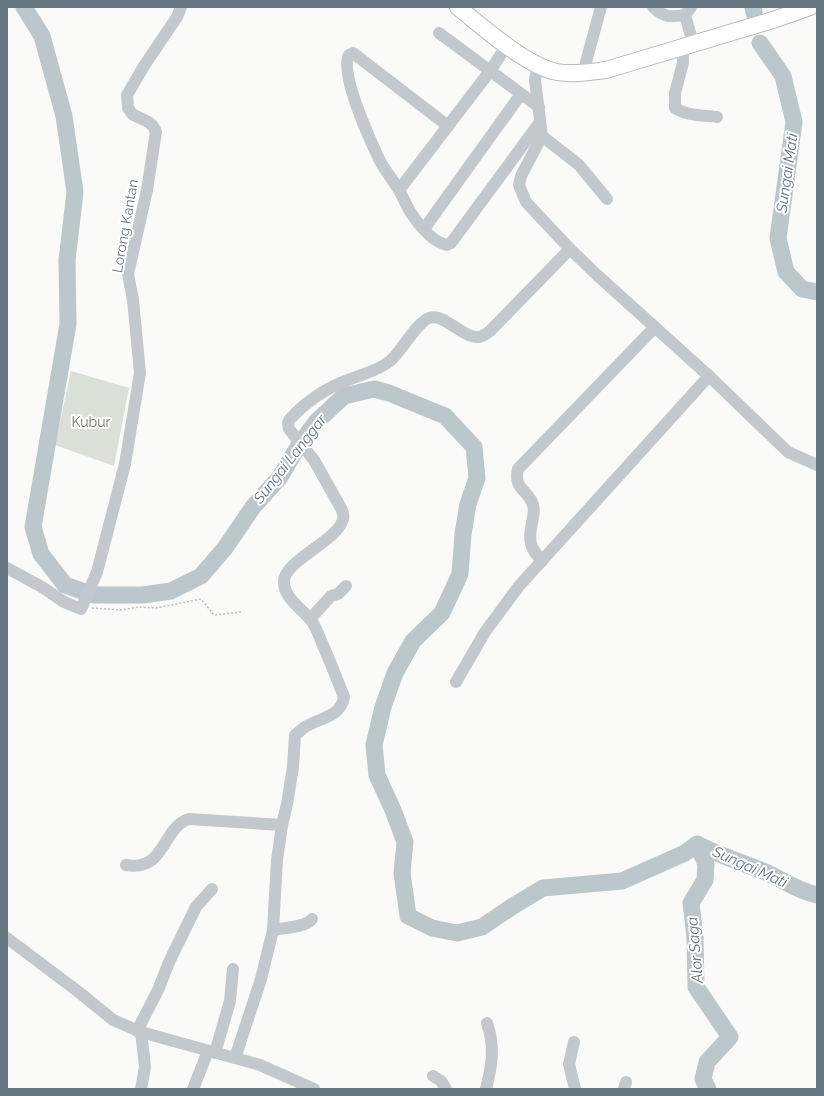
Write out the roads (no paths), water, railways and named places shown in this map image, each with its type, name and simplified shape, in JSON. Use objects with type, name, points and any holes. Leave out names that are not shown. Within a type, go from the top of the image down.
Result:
[{"type":"main road","points":[[467,10],[507,45],[538,66],[558,72],[583,73],[606,70],[773,20],[810,7]]},
{"type":"street","name":"Lorong Kantan","points":[[7,568],[42,587],[64,602],[82,606],[97,572],[125,464],[140,373],[133,300],[128,274],[147,190],[156,132],[149,121],[132,114],[128,108],[127,95],[181,7]]},
{"type":"street","points":[[583,73],[601,7]]},
{"type":"street","points":[[653,7],[659,13],[669,17],[688,11],[693,43]]},
{"type":"street","points":[[439,32],[539,107]]},
{"type":"street","points":[[399,190],[490,71],[507,45]]},
{"type":"street","points":[[678,48],[683,57],[683,64],[675,93],[675,108],[688,114],[717,117]]},
{"type":"street","points":[[448,126],[353,53],[348,57],[348,76],[359,114],[381,162],[399,190],[411,213],[428,234],[442,244],[447,245],[451,243],[540,122]]},
{"type":"street","points":[[538,66],[535,80],[542,136],[521,176],[519,186],[526,202],[570,249],[709,376],[788,452],[817,464]]},
{"type":"street","points":[[424,229],[521,94]]},
{"type":"street","points":[[542,136],[578,165],[607,199]]},
{"type":"street","points":[[235,1058],[261,979],[273,930],[277,860],[282,825],[288,804],[293,767],[295,735],[305,727],[336,713],[342,705],[344,697],[330,660],[310,619],[292,600],[285,587],[284,577],[289,569],[338,528],[344,515],[314,460],[289,429],[288,423],[294,414],[326,390],[379,368],[389,362],[400,352],[421,323],[429,318],[435,318],[471,336],[483,336],[490,331],[570,249]]},
{"type":"street","points":[[542,561],[534,552],[530,539],[534,512],[533,503],[517,482],[518,469],[655,327]]},
{"type":"street","points":[[456,682],[485,632],[519,586],[709,376]]},
{"type":"street","points":[[310,619],[331,596],[338,594],[346,586]]},
{"type":"street","points":[[126,865],[136,867],[144,865],[157,855],[177,827],[185,820],[189,819],[282,825]]},
{"type":"street","points":[[141,1089],[145,1067],[139,1031],[170,960],[196,907],[212,889]]},
{"type":"street","points":[[273,930],[305,925],[312,919]]},
{"type":"street","points":[[7,938],[80,993],[109,1018],[139,1031],[260,1065],[296,1085],[314,1089]]},
{"type":"street","points":[[193,1089],[211,1052],[230,1002],[234,969]]},
{"type":"street","points":[[486,1089],[490,1073],[492,1050],[491,1036],[487,1023]]},
{"type":"street","points":[[574,1042],[569,1064],[575,1089]]},
{"type":"street","points":[[433,1076],[441,1081],[446,1089]]},
{"type":"waterway","name":"Sungai Langgar","points":[[24,7],[42,36],[64,116],[75,192],[67,260],[68,324],[33,527],[41,554],[65,585],[94,595],[143,595],[171,591],[201,576],[225,548],[253,507],[280,477],[298,447],[316,422],[344,396],[374,389],[389,393],[445,416],[474,447],[477,478],[468,504],[463,534],[460,574],[442,613],[413,641],[395,673],[383,707],[374,745],[377,775],[393,810],[405,842],[402,873],[408,916],[432,928],[457,933],[482,927],[543,888],[622,881],[685,853],[697,844],[770,874],[803,891],[817,895]]},
{"type":"waterway","name":"Sungai Mati","points":[[753,7],[754,13]]},
{"type":"waterway","name":"Sungai Mati","points":[[760,43],[783,76],[794,122],[778,238],[786,272],[802,289],[817,292]]},
{"type":"waterway","name":"Alor Saga","points":[[697,844],[706,864],[705,880],[691,903],[695,937],[696,987],[730,1037],[707,1062],[703,1079],[708,1089]]},
{"type":"park label","name":"Kubur","points":[[91,422]]}]
